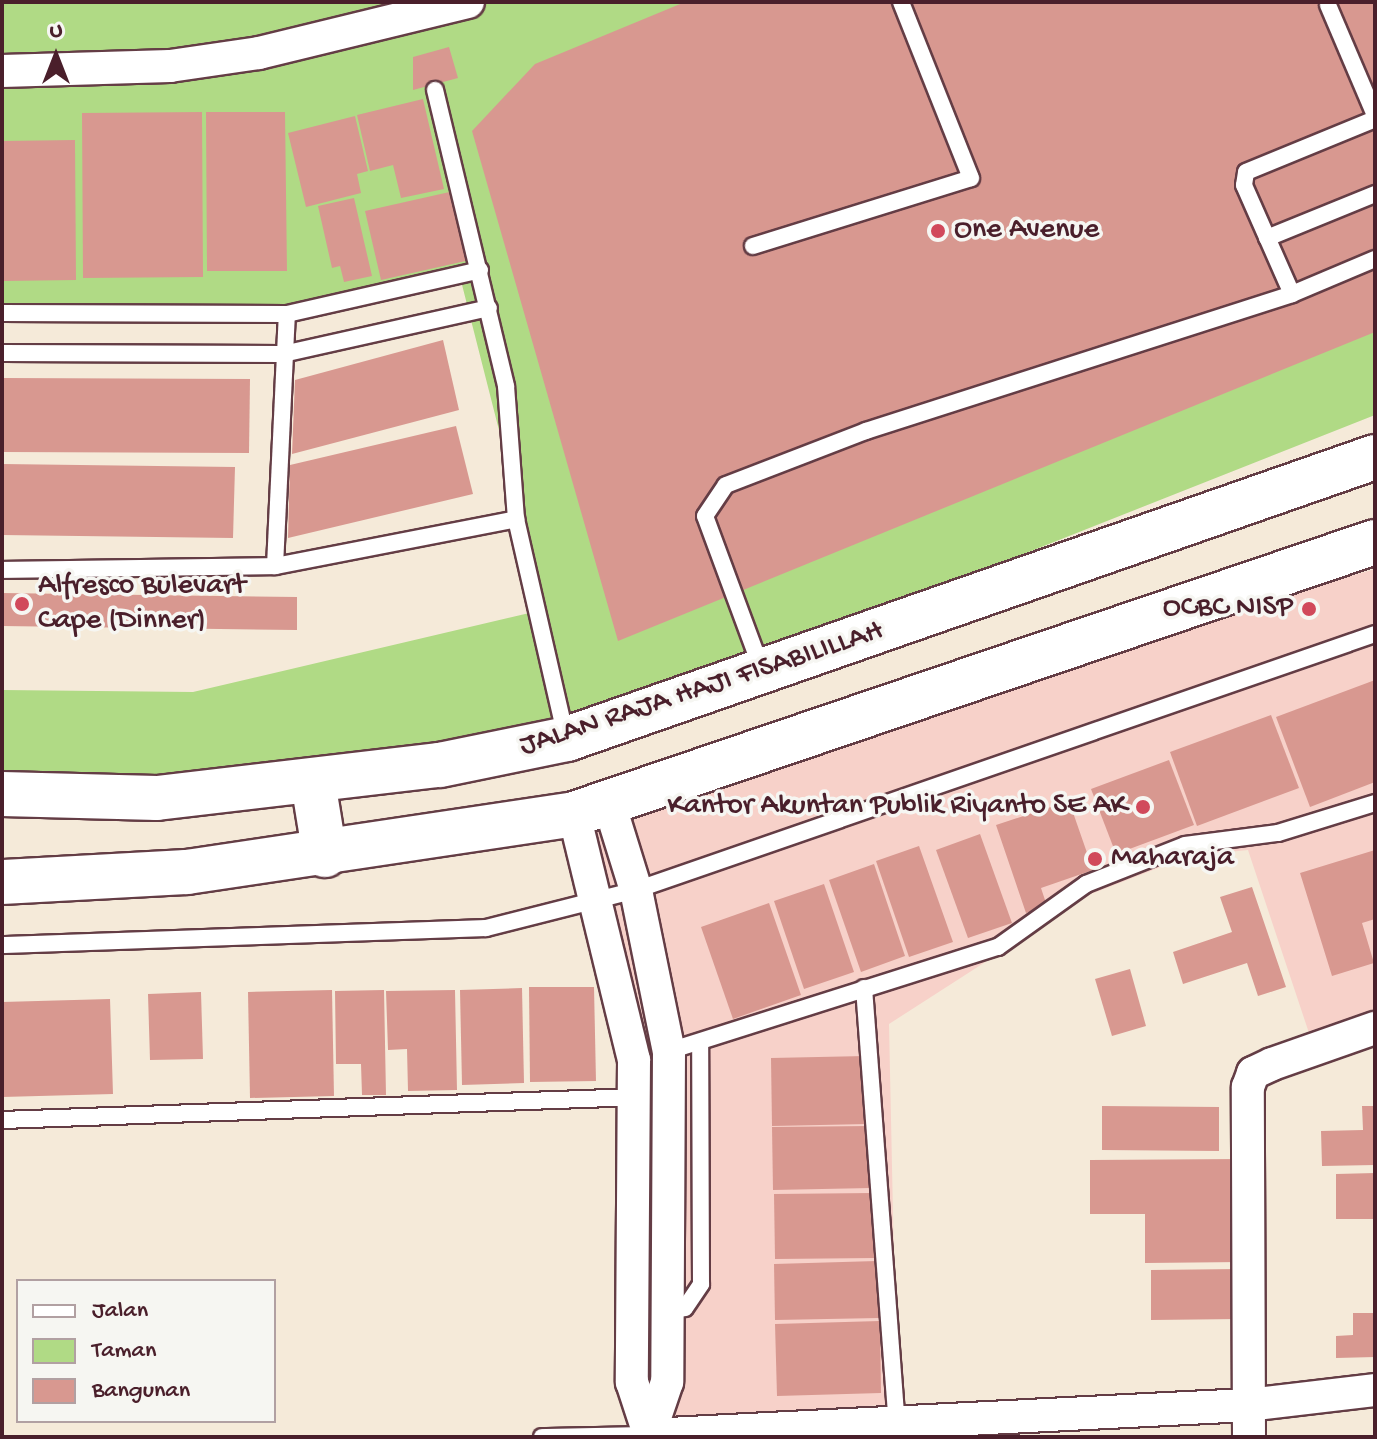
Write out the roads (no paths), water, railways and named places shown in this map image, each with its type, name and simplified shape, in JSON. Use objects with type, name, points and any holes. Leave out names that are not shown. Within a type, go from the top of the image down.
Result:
[{"type":"main road","name":"JALAN RAJA HAJI FISABILILLAH","points":[[2,794],[157,798],[313,782],[567,739],[764,675],[1375,457]]},
{"type":"main road","points":[[2,882],[187,872],[325,855],[591,808],[1375,542]]},
{"type":"main road","points":[[313,782],[325,855]]},
{"type":"street","points":[[2,71],[170,66],[462,3]]},
{"type":"street","points":[[591,808],[636,890],[669,1052],[667,1382],[650,1436]]},
{"type":"street","points":[[591,808],[598,899],[634,1060],[637,1097],[632,1382],[650,1436]]},
{"type":"street","points":[[1249,1437],[1248,1087],[1253,1073],[1272,1064],[1375,1028]]},
{"type":"street","points":[[650,1436],[897,1422],[965,1427],[1248,1405],[1375,1390]]},
{"type":"lane","points":[[753,246],[971,178],[901,2]]},
{"type":"lane","points":[[1292,294],[1244,185],[1246,172],[1375,117],[1369,85],[1328,5]]},
{"type":"lane","points":[[435,90],[506,386],[516,519],[567,739]]},
{"type":"lane","points":[[1267,238],[1375,194]]},
{"type":"lane","points":[[764,675],[705,516],[726,485],[866,431],[1292,294],[1375,259]]},
{"type":"lane","points":[[2,313],[287,314],[480,270]]},
{"type":"lane","points":[[2,353],[283,354],[489,308]]},
{"type":"lane","points":[[275,566],[287,314]]},
{"type":"lane","points":[[2,570],[275,566],[516,519]]},
{"type":"lane","points":[[2,945],[471,930],[636,890],[1375,634]]},
{"type":"lane","points":[[634,1060],[700,1044],[864,988],[998,947],[1086,884],[1185,845],[1278,833],[1375,803]]},
{"type":"lane","points":[[864,988],[897,1422]]},
{"type":"lane","points":[[666,1311],[685,1308],[701,1284],[700,1044]]},
{"type":"lane","points":[[2,1120],[637,1097]]},
{"type":"lane","points":[[542,1437],[650,1436]]},
{"type":"place","name":"One Avenue","points":[[938,231]]},
{"type":"place","name":"Alfresco Bulevart Cape (Dinner)","points":[[22,604]]},
{"type":"place","name":"OCBC NISP","points":[[1309,609]]},
{"type":"place","name":"Kantor Akuntan Publik Riyanto SE AK","points":[[1143,807]]},
{"type":"place","name":"Maharaja","points":[[1095,859]]}]
